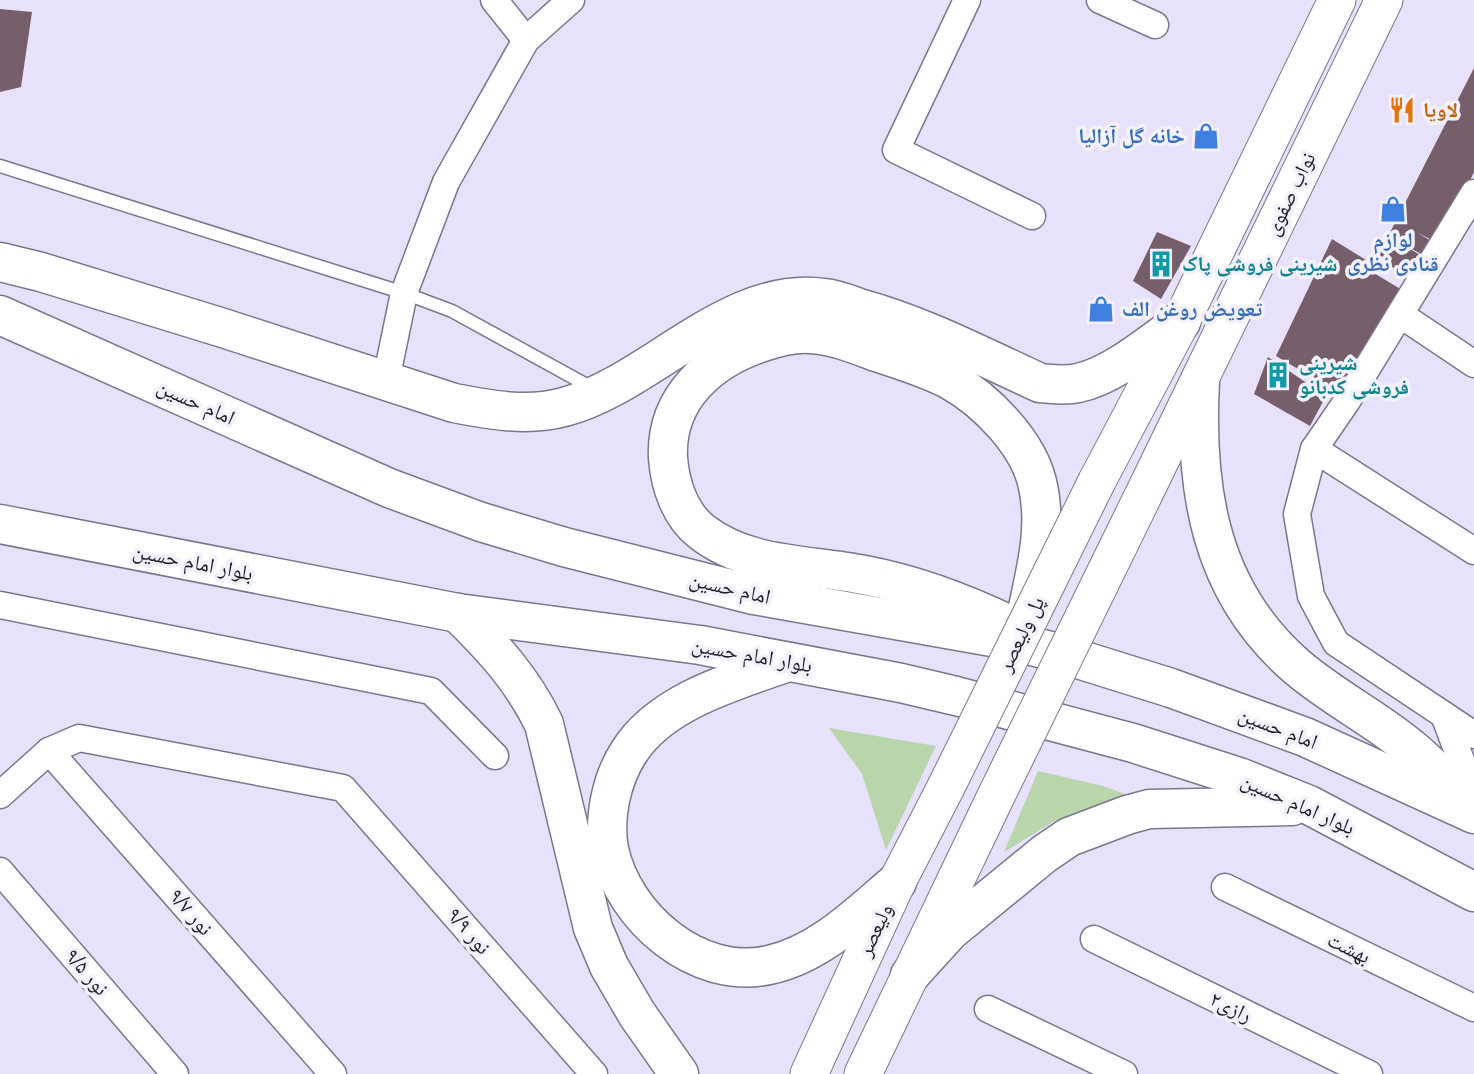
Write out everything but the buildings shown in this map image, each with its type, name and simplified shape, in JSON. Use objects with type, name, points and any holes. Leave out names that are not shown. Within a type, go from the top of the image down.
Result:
[{"type":"main road","name":"نواب صفوی","points":[[1097,481],[1181,322],[1337,0]]},
{"type":"main road","name":"نواب صفوی","points":[[911,975],[1384,0]]},
{"type":"main road","points":[[0,262],[54,276],[454,403],[490,410],[531,412],[565,407],[601,393],[709,328],[773,301],[824,298],[885,315],[1040,383],[1061,385],[1080,383],[1115,368],[1181,322]]},
{"type":"main road","name":"امام حسین","points":[[0,315],[389,488],[481,522],[564,547],[754,595],[1009,640],[1089,663],[1171,688],[1305,737],[1474,812]]},
{"type":"main road","points":[[1025,624],[1043,513],[1037,481],[1027,455],[1011,432],[988,409],[951,381],[838,339],[808,333],[776,337],[747,347],[701,375],[683,396],[668,435],[671,485],[684,512],[701,531],[744,554],[773,562],[865,575],[972,606],[1089,663]]},
{"type":"main road","points":[[1200,381],[1198,414],[1201,486],[1207,517],[1224,567],[1239,599],[1296,666],[1412,749],[1474,812]]},
{"type":"main road","name":"پل ولیعصر","points":[[946,787],[1097,481]]},
{"type":"main road","name":"بلوار امام حسین","points":[[0,524],[458,613],[700,645],[901,683],[1133,743],[1239,778],[1309,805],[1474,892]]},
{"type":"main road","points":[[458,613],[507,663],[539,713],[544,724],[593,928],[609,966],[637,1014],[680,1074]]},
{"type":"main road","points":[[789,662],[711,690],[676,709],[659,719],[630,751],[613,787],[608,819],[609,847],[618,876],[632,903],[652,925],[678,946],[701,959],[740,967],[768,965],[793,957],[828,939],[897,882]]},
{"type":"main road","name":"ولیعصر","points":[[809,1074],[897,882],[946,787]]},
{"type":"main road","points":[[863,1074],[911,975],[950,931],[1018,874],[1069,837],[1127,815],[1149,810],[1309,805]]},
{"type":"street","points":[[494,0],[526,40]]},
{"type":"street","points":[[386,380],[404,293],[446,183],[526,40],[571,0]]},
{"type":"street","points":[[967,0],[897,150],[1032,216]]},
{"type":"street","points":[[1100,0],[1155,25]]},
{"type":"street","points":[[1474,193],[1401,315],[1314,449],[1297,514],[1311,596],[1336,643],[1474,735]]},
{"type":"street","points":[[1401,315],[1474,364]]},
{"type":"street","points":[[1314,449],[1474,551]]},
{"type":"street","points":[[0,605],[430,691],[495,757]]},
{"type":"street","points":[[1444,715],[1474,795]]},
{"type":"street","name":"نور ۹/۹","points":[[49,751],[79,738],[343,788],[594,1074]]},
{"type":"street","points":[[3,786],[49,751]]},
{"type":"street","name":"نور ۹/۷","points":[[49,751],[333,1074]]},
{"type":"street","name":"نور ۹/۵","points":[[0,871],[175,1074]]},
{"type":"street","name":"بهشت","points":[[1225,887],[1474,1008]]},
{"type":"street","name":"رازی۲","points":[[1094,939],[1369,1074]]},
{"type":"street","points":[[988,1009],[1124,1074]]},
{"type":"lane","points":[[0,166],[404,293],[452,311],[601,393]]},
{"type":"green space","points":[[829,728],[936,746],[886,850],[862,774]]},
{"type":"green space","points":[[1038,771],[1103,786],[1131,796],[1053,822],[1004,852]]},
{"type":"place","name":"لاویا","points":[[1402,110]]},
{"type":"place","name":"خانه گل آزالیا","points":[[1206,136]]},
{"type":"place","name":"لوازم قنادی نظری","points":[[1393,209]]},
{"type":"place","name":"شیرینی فروشی پاک","points":[[1161,264]]},
{"type":"place","name":"تعویض روغن الف","points":[[1101,309]]},
{"type":"place","name":"شیرینی فروشی کدبانو","points":[[1278,375]]}]
